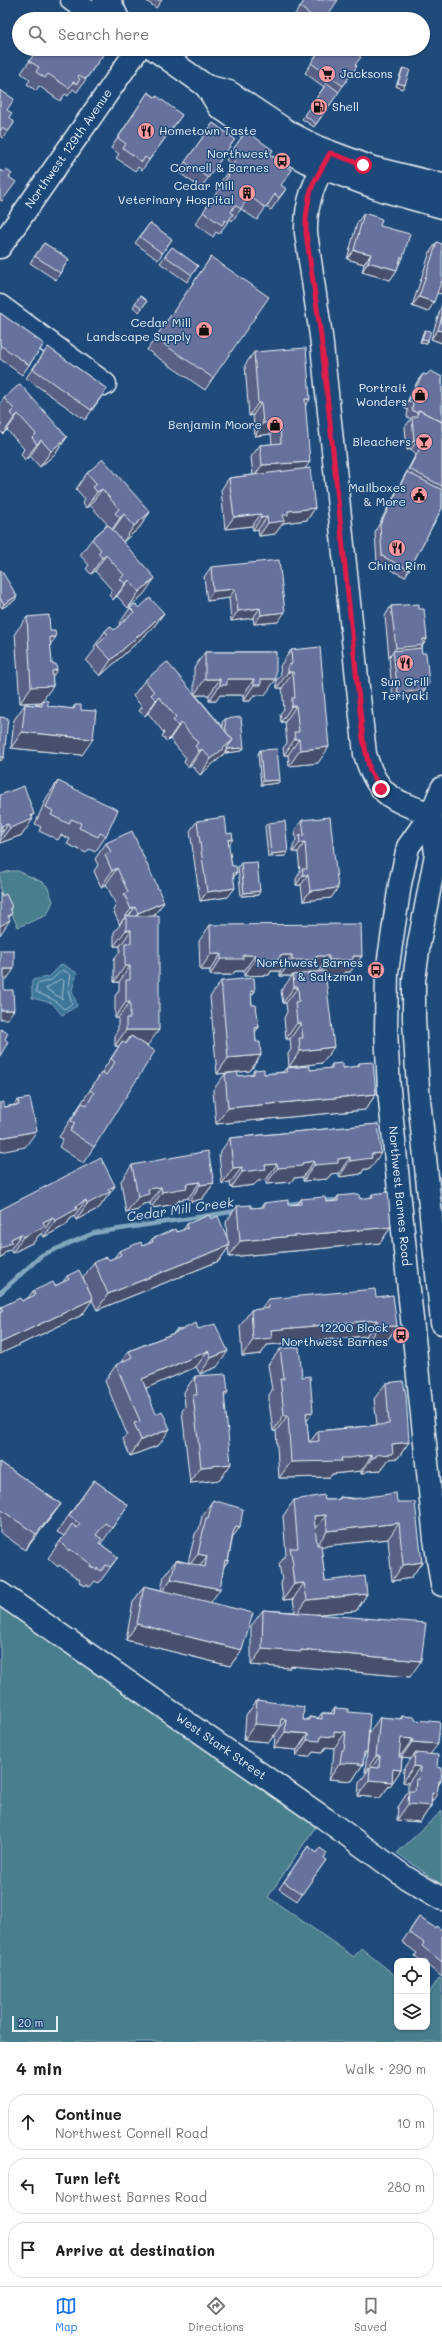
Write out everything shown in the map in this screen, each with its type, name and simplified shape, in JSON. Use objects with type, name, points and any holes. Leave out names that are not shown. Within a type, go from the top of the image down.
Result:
[{"type":"main road","points":[[72,0],[89,12]]},
{"type":"main road","points":[[104,0],[112,6],[115,12]]},
{"type":"main road","name":"Northwest 129th Avenue","points":[[0,247],[133,56]]},
{"type":"main road","points":[[164,56],[206,86],[219,107],[243,125],[289,153],[386,172],[442,185]]},
{"type":"main road","points":[[326,161],[385,191],[442,207]]},
{"type":"main road","points":[[326,161],[309,197],[306,218],[306,233],[322,344],[365,754],[375,782],[381,789],[403,804],[431,814],[436,854],[419,943],[414,980],[414,1019],[418,1089],[442,1324]]},
{"type":"main road","points":[[0,306],[105,384]]},
{"type":"main road","name":"Northwest Barnes Road","points":[[442,788],[431,814],[408,847],[400,884],[387,972],[386,1029],[389,1090],[435,1539],[442,1585]]},
{"type":"main road","name":"West Stark Street","points":[[0,1593],[324,1818],[405,1877],[442,1899]]},
{"type":"green space","points":[[10,871],[18,871],[42,882],[47,886],[53,901],[47,915],[18,927],[0,890],[0,874]]},
{"type":"green space","points":[[0,1604],[318,1823],[268,1897],[354,1957],[361,1948],[394,1975],[394,2030],[430,2030],[430,1992],[439,1978],[442,1979],[442,2042],[0,2042]]},
{"type":"green space","points":[[442,1811],[442,1885],[397,1853]]},
{"type":"water","points":[[62,964],[77,973],[72,990],[77,1006],[62,1015],[52,1003],[32,998],[32,980],[49,977]]},
{"type":"building","points":[[305,0],[338,0],[330,12],[307,12],[300,7]]},
{"type":"building","points":[[33,56],[102,56],[86,79],[79,75],[78,77],[80,79],[77,84],[73,82],[69,88],[48,74],[45,78],[36,72],[39,67],[29,61]]},
{"type":"building","points":[[316,56],[361,57],[355,65],[357,66],[343,86],[311,63]]},
{"type":"building","points":[[403,68],[410,70],[405,85],[398,83]]},
{"type":"building","name":"Shell","points":[[327,83],[339,92],[316,124],[304,115]]},
{"type":"building","points":[[0,90],[14,99],[7,110],[12,113],[9,117],[14,123],[8,132],[2,128],[0,131]]},
{"type":"building","points":[[148,92],[156,98],[157,96],[182,115],[149,160],[145,157],[142,162],[123,148],[126,144],[118,138]]},
{"type":"building","points":[[213,123],[235,139],[208,178],[185,162]]},
{"type":"building","name":"Cedar Mill Veterinary Hospital","points":[[246,131],[273,150],[270,155],[292,170],[281,185],[286,189],[279,198],[275,194],[266,208],[249,196],[241,209],[235,205],[231,212],[233,214],[228,222],[225,220],[222,225],[203,212],[229,175],[226,173],[241,152],[234,148]]},
{"type":"building","points":[[6,169],[12,174],[9,177],[16,182],[2,201],[0,200],[0,170],[3,172]]},
{"type":"building","points":[[364,213],[382,219],[380,226],[410,234],[403,258],[401,257],[397,270],[368,262],[371,254],[354,250]]},
{"type":"building","points":[[150,223],[172,239],[162,253],[140,237]]},
{"type":"building","points":[[437,242],[442,244],[442,282],[434,302],[419,297]]},
{"type":"building","points":[[44,243],[69,259],[60,273],[35,256]]},
{"type":"building","points":[[172,247],[198,266],[192,275],[165,256]]},
{"type":"building","name":"Cedar Mill Landscape Supply","points":[[211,257],[269,297],[213,378],[155,338]]},
{"type":"building","points":[[140,296],[147,301],[142,308],[135,303]]},
{"type":"building","points":[[0,313],[44,344],[29,365],[0,345]]},
{"type":"building","points":[[442,316],[442,331],[438,330]]},
{"type":"building","points":[[425,330],[431,331],[428,340],[422,339]]},
{"type":"building","points":[[48,347],[107,389],[91,410],[33,369]]},
{"type":"building","name":"Benjamin Moore","points":[[306,348],[310,399],[305,399],[310,462],[262,465],[260,445],[281,443],[280,422],[263,423],[261,403],[258,403],[254,352]]},
{"type":"building","points":[[431,371],[442,377],[442,422],[419,410],[417,413],[412,410],[413,403],[408,401],[423,374],[426,375]]},
{"type":"building","points":[[20,384],[67,437],[51,451],[41,440],[37,444],[32,438],[36,434],[18,414],[14,418],[10,413],[14,409],[4,398]]},
{"type":"building","points":[[419,410],[442,422],[442,486],[409,469],[422,444],[418,440],[414,440],[412,417],[416,417]]},
{"type":"building","points":[[103,459],[150,512],[134,526],[124,514],[120,518],[115,513],[119,509],[102,489],[97,492],[93,487],[97,484],[87,473]]},
{"type":"building","points":[[310,468],[315,508],[288,511],[288,515],[283,515],[284,521],[268,523],[267,517],[261,518],[261,514],[234,517],[229,478]]},
{"type":"building","points":[[407,472],[442,490],[442,508],[409,570],[382,556],[380,525]]},
{"type":"building","points":[[108,525],[155,578],[139,592],[129,580],[125,584],[120,579],[124,575],[106,555],[102,558],[98,553],[101,550],[92,539]]},
{"type":"building","points":[[279,560],[285,612],[261,615],[260,608],[238,611],[235,589],[213,591],[211,567]]},
{"type":"building","points":[[1,570],[17,596],[4,604],[0,598]]},
{"type":"building","points":[[150,598],[164,613],[111,660],[97,645],[108,635],[105,631],[110,626],[114,630],[134,612],[130,608],[135,604],[139,608]]},
{"type":"building","points":[[419,604],[419,609],[424,609],[427,639],[423,639],[423,645],[396,648],[391,606]]},
{"type":"building","points":[[49,615],[50,631],[55,631],[56,637],[50,637],[52,664],[56,664],[57,670],[52,671],[53,686],[31,687],[27,617]]},
{"type":"building","points":[[320,647],[329,747],[300,750],[299,739],[295,739],[294,732],[299,732],[296,706],[292,706],[292,698],[295,698],[293,672],[288,672],[288,665],[292,664],[291,650]]},
{"type":"building","points":[[421,648],[422,653],[426,653],[429,683],[424,684],[425,690],[398,693],[393,651]]},
{"type":"building","points":[[205,652],[276,652],[276,679],[261,679],[261,685],[254,685],[254,679],[227,679],[227,685],[220,685],[220,679],[205,679]]},
{"type":"building","points":[[167,662],[233,740],[211,759],[202,749],[199,751],[195,746],[198,743],[181,723],[178,726],[173,720],[176,717],[159,697],[156,700],[151,695],[154,692],[145,680]]},
{"type":"building","points":[[42,700],[48,701],[48,706],[74,709],[75,705],[81,705],[81,710],[96,711],[93,739],[22,732],[25,704],[42,706]]},
{"type":"building","points":[[0,717],[8,718],[4,757],[0,757]]},
{"type":"building","points":[[241,717],[244,748],[228,749],[227,748],[233,740],[226,732],[225,719]]},
{"type":"building","points":[[277,749],[280,780],[263,781],[260,750]]},
{"type":"building","points":[[58,781],[118,810],[106,836],[100,833],[98,837],[79,828],[81,823],[71,819],[69,824],[51,815],[53,811],[46,807]]},
{"type":"building","points":[[24,786],[34,814],[31,816],[33,819],[10,828],[8,824],[1,826],[3,831],[0,832],[0,795]]},
{"type":"building","points":[[225,817],[227,834],[232,833],[233,839],[228,840],[232,866],[236,866],[237,872],[233,873],[235,888],[207,892],[197,821]]},
{"type":"building","points":[[330,817],[338,888],[310,891],[308,875],[303,875],[302,869],[307,869],[305,842],[300,843],[299,836],[304,835],[302,820]]},
{"type":"building","points":[[285,821],[288,852],[271,854],[268,823]]},
{"type":"building","points":[[132,831],[164,902],[138,913],[135,907],[131,909],[124,894],[128,892],[117,868],[112,871],[105,855],[111,852],[106,843]]},
{"type":"building","points":[[257,862],[260,891],[244,893],[241,863]]},
{"type":"building","points":[[0,892],[2,896],[6,894],[12,907],[10,908],[12,913],[8,916],[10,920],[0,926]]},
{"type":"building","points":[[126,916],[159,916],[159,1030],[126,1030],[126,1018],[130,1018],[130,1002],[126,1002],[126,980],[130,980],[130,966],[125,966],[125,943],[131,943],[131,930],[126,930]]},
{"type":"building","points":[[361,924],[362,956],[353,956],[353,960],[329,960],[329,956],[316,956],[316,960],[292,960],[292,955],[280,955],[280,959],[255,960],[255,955],[243,955],[243,959],[221,959],[221,954],[211,954],[210,925]]},
{"type":"building","points":[[0,950],[14,950],[14,969],[4,969],[4,990],[13,990],[14,1010],[0,1010]]},
{"type":"building","points":[[325,971],[334,1047],[300,1051],[299,1038],[303,1038],[301,1023],[297,1023],[295,1002],[299,1001],[298,987],[294,987],[293,975]]},
{"type":"building","points":[[254,978],[255,991],[251,991],[252,1005],[256,1005],[259,1027],[255,1028],[256,1042],[260,1042],[261,1055],[228,1058],[221,981]]},
{"type":"building","points":[[0,1029],[8,1033],[5,1039],[8,1042],[0,1056]]},
{"type":"building","points":[[131,1036],[155,1051],[94,1147],[70,1131],[75,1123],[71,1121],[82,1103],[87,1105],[94,1093],[90,1090],[102,1072],[106,1075],[115,1062],[111,1059],[122,1041],[126,1044]]},
{"type":"building","points":[[373,1062],[376,1094],[228,1108],[225,1074],[238,1072],[238,1076],[254,1074],[254,1070],[264,1069],[264,1074],[287,1072],[286,1068],[310,1066],[310,1070],[332,1068],[332,1064],[343,1063],[343,1068],[359,1066],[359,1063]]},
{"type":"building","points":[[30,1098],[37,1131],[0,1138],[0,1103],[4,1102],[4,1107],[19,1105],[18,1100]]},
{"type":"building","points":[[378,1124],[381,1153],[371,1154],[372,1158],[350,1161],[350,1157],[338,1159],[338,1163],[314,1165],[314,1161],[302,1163],[302,1166],[278,1168],[277,1164],[265,1165],[266,1169],[242,1172],[242,1167],[233,1168],[230,1138]]},
{"type":"building","points":[[208,1151],[214,1183],[200,1185],[200,1182],[186,1184],[187,1188],[162,1192],[161,1187],[148,1189],[149,1194],[138,1197],[132,1165]]},
{"type":"building","points":[[101,1158],[115,1186],[108,1189],[110,1192],[87,1204],[86,1200],[76,1206],[77,1209],[55,1221],[53,1217],[43,1222],[45,1226],[23,1237],[21,1234],[11,1239],[12,1242],[0,1249],[0,1210]]},
{"type":"building","points":[[388,1192],[391,1227],[240,1241],[237,1206],[251,1205],[251,1208],[264,1207],[264,1203],[288,1200],[288,1205],[301,1204],[301,1199],[325,1197],[326,1202],[338,1201],[338,1196],[359,1194],[360,1199],[373,1197],[372,1194]]},
{"type":"building","points":[[209,1215],[211,1219],[218,1216],[230,1245],[108,1294],[94,1262],[107,1257],[109,1260],[121,1255],[119,1251],[141,1242],[142,1246],[153,1242],[152,1239],[175,1229],[177,1232],[188,1228],[187,1224]]},
{"type":"building","points":[[79,1270],[93,1299],[0,1343],[0,1313],[3,1311],[1,1307],[20,1298],[22,1301],[35,1295],[33,1291],[53,1282],[55,1286],[69,1279],[67,1276]]},
{"type":"building","points":[[375,1289],[376,1297],[393,1295],[397,1326],[378,1327],[377,1320],[271,1330],[272,1338],[253,1340],[251,1310],[269,1308],[268,1299]]},
{"type":"building","points":[[196,1323],[198,1329],[215,1324],[228,1351],[211,1358],[208,1351],[142,1379],[156,1414],[162,1411],[170,1429],[141,1440],[134,1423],[140,1421],[116,1365],[132,1357],[129,1351],[177,1332],[176,1330],[181,1330]]},
{"type":"building","points":[[299,1347],[302,1377],[310,1376],[313,1412],[306,1413],[309,1442],[319,1441],[318,1431],[389,1424],[386,1383],[403,1381],[406,1395],[409,1442],[392,1444],[393,1454],[376,1455],[376,1457],[372,1458],[372,1455],[341,1458],[342,1461],[291,1462],[288,1415],[284,1415],[280,1379],[284,1379],[280,1349]]},
{"type":"building","points":[[226,1374],[228,1392],[224,1393],[231,1464],[201,1467],[193,1395],[197,1395],[195,1376]]},
{"type":"building","points":[[0,1462],[61,1504],[36,1534],[0,1509]]},
{"type":"building","points":[[94,1480],[128,1505],[112,1528],[105,1523],[96,1535],[102,1539],[99,1543],[118,1557],[110,1567],[106,1565],[101,1571],[90,1566],[91,1564],[70,1549],[69,1551],[60,1542],[72,1524],[77,1528],[80,1524],[69,1516]]},
{"type":"building","points":[[396,1493],[397,1502],[415,1502],[422,1562],[403,1565],[399,1523],[327,1531],[326,1515],[314,1516],[317,1545],[321,1545],[325,1581],[365,1576],[367,1594],[307,1600],[304,1583],[294,1584],[293,1564],[290,1548],[298,1548],[294,1500],[324,1495],[325,1500],[340,1499],[340,1497],[353,1499]]},
{"type":"building","points":[[213,1500],[243,1509],[240,1527],[236,1526],[233,1533],[228,1561],[225,1560],[220,1589],[171,1579],[176,1560],[205,1567],[207,1556],[198,1554],[206,1518],[208,1518]]},
{"type":"building","points":[[144,1586],[253,1613],[242,1650],[137,1624]]},
{"type":"building","points":[[263,1610],[426,1623],[421,1661],[301,1650],[301,1652],[262,1649]]},
{"type":"building","points":[[257,1700],[304,1707],[303,1720],[309,1720],[309,1717],[322,1719],[322,1713],[334,1714],[335,1708],[348,1709],[348,1712],[370,1714],[367,1752],[364,1752],[363,1764],[340,1763],[342,1750],[344,1750],[346,1732],[334,1731],[334,1737],[321,1736],[320,1741],[307,1740],[308,1734],[285,1732],[286,1719],[281,1719],[280,1726],[255,1724]]},
{"type":"building","points":[[402,1716],[415,1717],[415,1720],[440,1722],[438,1744],[412,1742],[413,1739],[401,1738],[399,1757],[402,1757],[401,1770],[393,1769],[392,1782],[369,1780],[370,1767],[379,1768],[380,1756],[376,1756],[380,1717],[402,1719]]},
{"type":"building","points":[[415,1753],[438,1755],[437,1767],[442,1768],[441,1781],[439,1781],[437,1794],[432,1793],[431,1806],[408,1804],[409,1791],[415,1791],[416,1779],[419,1779],[420,1767],[414,1766]]},
{"type":"building","points":[[308,1846],[317,1853],[320,1848],[327,1853],[324,1858],[326,1860],[302,1894],[284,1882]]},
{"type":"building","points":[[419,1917],[435,1928],[436,1926],[442,1930],[442,1962],[422,1946],[424,1943],[409,1932]]},
{"type":"waterway","name":"Cedar Mill Creek","points":[[320,1201],[341,1200]]},
{"type":"waterway","name":"Cedar Mill Creek","points":[[282,1205],[305,1202]]},
{"type":"waterway","name":"Cedar Mill Creek","points":[[0,1293],[42,1255],[94,1233],[237,1211]]},
{"type":"place","name":"Jacksons","points":[[327,74]]},
{"type":"place","name":"Shell","points":[[319,107]]},
{"type":"place","name":"Hometown Taste","points":[[146,131]]},
{"type":"place","name":"Northwest Cornell & Barnes","points":[[282,161]]},
{"type":"place","name":"Cedar Mill Veterinary Hospital","points":[[247,193]]},
{"type":"place","name":"Cedar Mill Landscape Supply","points":[[204,330]]},
{"type":"place","name":"Portrait Wonders","points":[[420,395]]},
{"type":"place","name":"Benjamin Moore","points":[[275,425]]},
{"type":"place","name":"Bleachers","points":[[424,442]]},
{"type":"place","name":"Mailboxes & More","points":[[419,495]]},
{"type":"place","name":"China Rim","points":[[397,548]]},
{"type":"place","name":"Sun Grill Teriyaki","points":[[405,663]]},
{"type":"place","name":"Northwest Barnes & Saltzman","points":[[376,970]]},
{"type":"place","name":"12200 Block Northwest Barnes","points":[[401,1335]]},
{"type":"route","points":[[363,165],[330,153],[313,184],[309,197],[306,218],[306,233],[321,336],[359,709],[365,754],[375,782],[381,789]]}]
